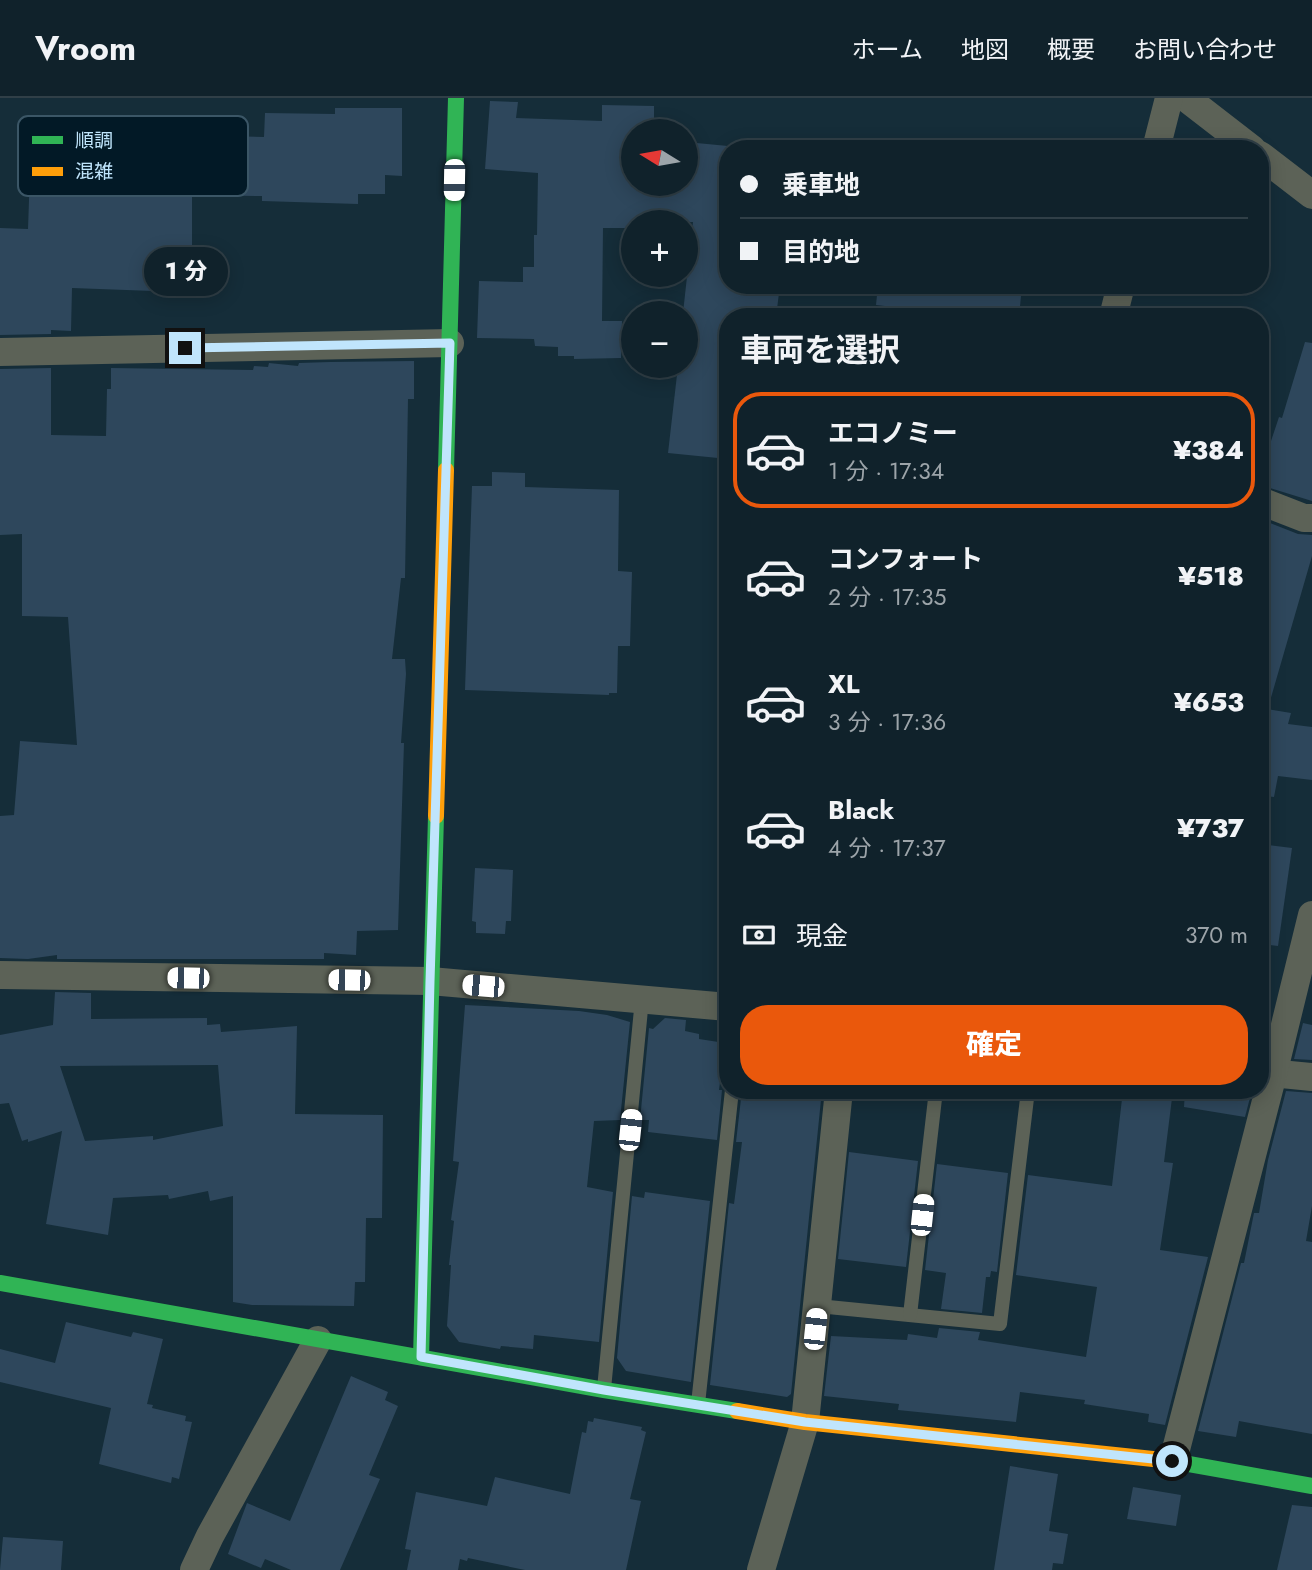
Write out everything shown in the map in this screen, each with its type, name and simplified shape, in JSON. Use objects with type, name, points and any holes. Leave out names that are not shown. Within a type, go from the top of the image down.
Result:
[{"type":"street","points":[[421,1357],[456,98]]},
{"type":"street","points":[[1158,140],[1169,98]]},
{"type":"street","points":[[1186,98],[1240,140]]},
{"type":"street","points":[[1269,162],[1312,195]]},
{"type":"street","points":[[0,352],[450,343]]},
{"type":"street","points":[[1269,504],[1312,519]]},
{"type":"street","points":[[1269,1066],[1312,915]]},
{"type":"street","points":[[0,975],[430,981],[719,1006]]},
{"type":"street","points":[[1269,1073],[1312,1077]]},
{"type":"street","points":[[761,1570],[805,1422],[838,1099]]},
{"type":"street","points":[[1172,1461],[1261,1099]]},
{"type":"street","points":[[0,1283],[604,1390],[805,1422],[1172,1461],[1312,1486]]},
{"type":"street","points":[[194,1570],[210,1535],[318,1340]]},
{"type":"lane","points":[[604,1390],[642,999]]},
{"type":"lane","points":[[698,1405],[731,1099]]},
{"type":"lane","points":[[910,1315],[935,1099]]},
{"type":"lane","points":[[818,1306],[1000,1324],[1027,1099]]},
{"type":"building","points":[[490,101],[518,102],[516,118],[602,121],[602,105],[654,106],[654,119],[621,119],[621,196],[698,196],[698,143],[719,145],[719,294],[779,294],[777,308],[719,308],[719,458],[668,453],[677,378],[698,378],[698,301],[684,301],[686,287],[698,287],[698,210],[621,210],[621,228],[603,228],[602,321],[621,321],[621,358],[574,359],[574,356],[558,356],[558,347],[535,346],[534,339],[477,338],[479,281],[523,282],[523,267],[534,267],[538,173],[485,169]]},
{"type":"building","points":[[335,108],[402,108],[402,176],[385,175],[385,194],[358,194],[358,204],[262,201],[262,196],[248,196],[248,137],[264,137],[265,113],[335,114]]},
{"type":"building","points":[[29,196],[192,196],[192,255],[154,255],[153,291],[72,288],[71,331],[51,330],[51,334],[0,335],[0,228],[28,229]]},
{"type":"building","points":[[877,294],[1021,294],[1020,308],[902,308],[876,305]]},
{"type":"building","points":[[1305,342],[1312,343],[1312,501],[1269,488],[1269,447],[1279,417],[1282,418]]},
{"type":"building","points":[[414,361],[414,399],[408,399],[405,578],[401,578],[392,659],[405,659],[406,674],[401,743],[404,743],[398,930],[357,931],[356,955],[324,953],[324,959],[57,959],[57,955],[28,959],[0,958],[0,816],[14,815],[20,741],[77,745],[68,617],[22,616],[22,534],[0,535],[0,369],[51,368],[51,435],[106,436],[107,389],[111,389],[111,368],[253,370],[254,366],[268,367],[269,363],[298,366],[299,363]]},
{"type":"building","points":[[492,472],[525,473],[525,487],[619,490],[618,571],[632,572],[630,646],[618,646],[617,693],[609,695],[465,690],[472,486],[492,486]]},
{"type":"building","points":[[1269,523],[1298,534],[1312,535],[1312,556],[1269,705]]},
{"type":"building","points":[[1269,709],[1291,713],[1288,724],[1312,727],[1312,780],[1278,776],[1274,797],[1269,796]]},
{"type":"building","points":[[1269,845],[1292,848],[1278,946],[1269,945]]},
{"type":"building","points":[[475,868],[513,870],[511,921],[506,921],[505,934],[476,933],[476,922],[472,921]]},
{"type":"building","points":[[55,992],[91,993],[91,1019],[207,1018],[207,1025],[220,1024],[221,1032],[297,1026],[295,1114],[383,1115],[382,1218],[366,1218],[365,1282],[355,1282],[354,1306],[252,1305],[233,1302],[233,1196],[210,1201],[208,1191],[169,1199],[168,1195],[113,1198],[108,1235],[46,1224],[62,1131],[28,1142],[28,1139],[22,1141],[9,1103],[0,1104],[0,1035],[53,1025]],"holes":[[[218,1065],[223,1126],[153,1140],[153,1136],[85,1141],[60,1066]]]},
{"type":"building","points":[[465,1005],[579,1011],[630,1022],[620,1120],[594,1121],[587,1187],[613,1192],[599,1342],[534,1335],[533,1349],[501,1346],[500,1349],[459,1342],[447,1326],[454,1221],[451,1220],[459,1162],[453,1161]]},
{"type":"building","points":[[665,1018],[686,1020],[685,1031],[699,1034],[699,1039],[719,1042],[721,1099],[717,1140],[648,1132],[649,1120],[640,1120],[649,1028],[653,1029]]},
{"type":"building","points":[[1303,1023],[1312,1025],[1312,1060],[1294,1059]]},
{"type":"building","points":[[1286,1091],[1312,1093],[1312,1206],[1306,1241],[1312,1242],[1312,1434],[1239,1421],[1236,1437],[1198,1431],[1241,1263],[1244,1263],[1254,1213],[1259,1213],[1268,1160]]},
{"type":"building","points":[[741,1099],[821,1099],[791,1394],[787,1397],[710,1385],[729,1203],[734,1204],[742,1142],[736,1142]]},
{"type":"building","points":[[1122,1099],[1172,1099],[1164,1162],[1173,1163],[1160,1250],[1208,1257],[1165,1425],[1148,1422],[1149,1414],[1084,1404],[1085,1400],[1020,1392],[1016,1422],[898,1410],[899,1404],[824,1396],[831,1336],[907,1340],[908,1334],[937,1338],[939,1328],[980,1332],[978,1340],[1086,1357],[1097,1287],[1016,1275],[1028,1175],[1112,1186]]},
{"type":"building","points":[[1184,1099],[1250,1099],[1245,1117],[1184,1107]]},
{"type":"building","points":[[849,1152],[918,1161],[906,1267],[838,1259]]},
{"type":"building","points":[[937,1164],[1008,1173],[997,1272],[991,1271],[990,1277],[986,1277],[982,1313],[941,1309],[946,1273],[925,1270]]},
{"type":"building","points":[[645,1192],[710,1201],[691,1382],[626,1371],[617,1358],[632,1196],[644,1198]]},
{"type":"building","points":[[66,1322],[131,1337],[133,1332],[163,1339],[147,1404],[153,1405],[152,1408],[186,1416],[185,1421],[192,1422],[179,1479],[172,1477],[171,1483],[99,1464],[111,1408],[0,1382],[0,1349],[55,1363]]},
{"type":"building","points":[[351,1376],[388,1392],[385,1400],[398,1406],[369,1475],[380,1479],[340,1570],[291,1570],[265,1559],[261,1568],[228,1554],[247,1503],[290,1521]]},
{"type":"building","points":[[594,1418],[642,1427],[641,1430],[646,1432],[630,1499],[641,1501],[626,1570],[525,1570],[468,1558],[467,1561],[460,1559],[458,1570],[407,1570],[411,1550],[405,1549],[416,1492],[487,1506],[495,1477],[570,1494],[582,1432],[586,1433],[588,1421],[593,1422]]},
{"type":"building","points":[[1010,1466],[1058,1474],[1049,1531],[1068,1534],[1063,1564],[1053,1563],[1052,1570],[994,1570]]},
{"type":"building","points":[[1133,1487],[1181,1495],[1176,1526],[1127,1519]]},
{"type":"building","points":[[1292,1505],[1312,1507],[1312,1570],[1277,1570]]},
{"type":"building","points":[[3,1537],[63,1541],[61,1570],[0,1570]]},
{"type":"traffic: fast","points":[[446,470],[456,98]]},
{"type":"traffic: fast","points":[[421,1357],[436,816]]},
{"type":"traffic: fast","points":[[0,1283],[737,1411]]},
{"type":"traffic: fast","points":[[1172,1461],[1312,1486]]},
{"type":"traffic: slow","points":[[436,816],[446,470]]},
{"type":"traffic: slow","points":[[737,1411],[805,1422],[1172,1461]]},
{"type":"route","points":[[185,348],[450,343],[421,1357],[805,1422],[1172,1461]]}]
